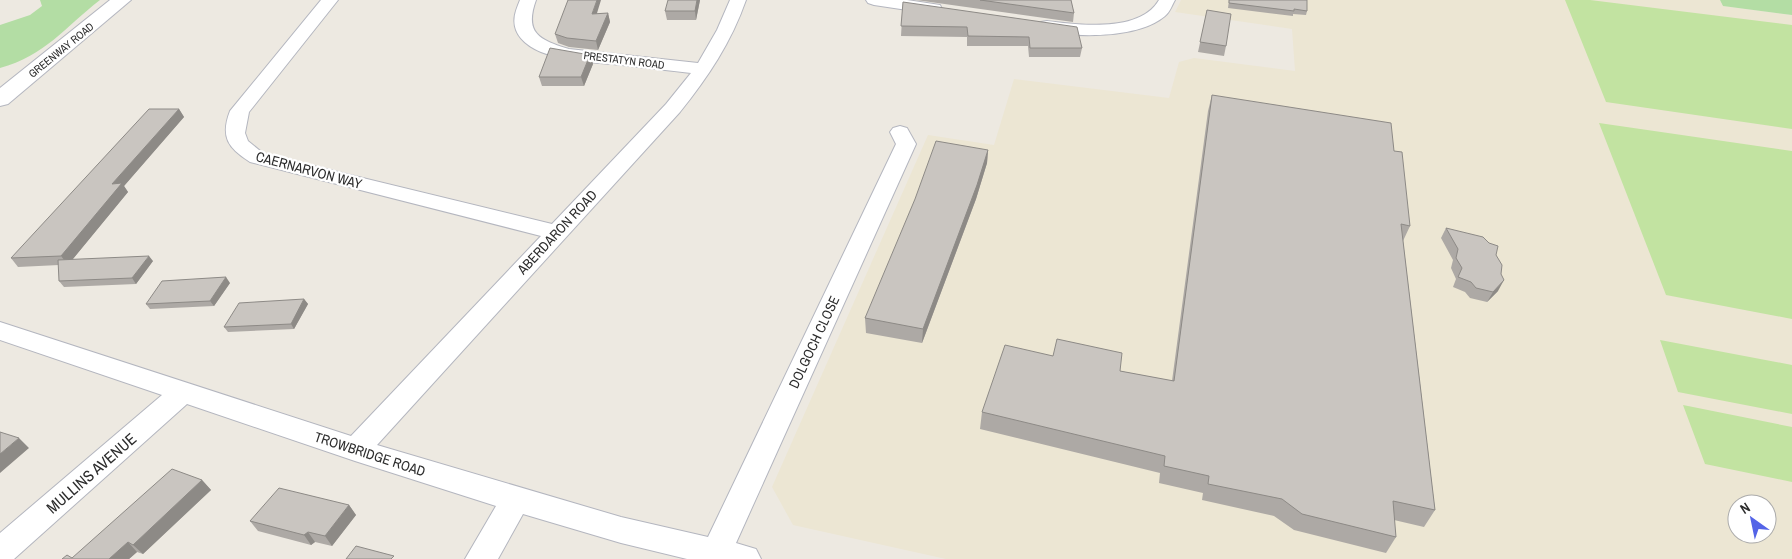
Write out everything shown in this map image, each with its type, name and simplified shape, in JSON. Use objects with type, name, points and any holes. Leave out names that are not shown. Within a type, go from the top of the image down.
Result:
[{"type":"street","name":"GREENWAY ROAD","points":[[0,99],[122,0]]},
{"type":"street","name":"CAERNARVON WAY","points":[[330,0],[240,111],[234,124],[235,139],[244,150],[257,158],[556,232]]},
{"type":"street","name":"PRESTATYN ROAD","points":[[528,0],[521,17],[521,25],[532,38],[552,49],[568,54],[704,69]]},
{"type":"street","name":"ABERDARON ROAD","points":[[355,450],[673,108],[718,48],[730,24],[738,0]]},
{"type":"street","points":[[874,0],[952,12]]},
{"type":"street","points":[[1030,23],[1069,29],[1117,29],[1156,16],[1167,0]]},
{"type":"street","name":"DOLGOCH CLOSE","points":[[716,552],[906,144],[900,132]]},
{"type":"street","name":"TROWBRIDGE ROAD","points":[[0,331],[355,450],[516,500],[621,530],[745,559]]},
{"type":"street","name":"MULLINS AVENUE","points":[[0,552],[182,393]]},
{"type":"street","points":[[480,559],[516,500]]},
{"type":"shaded area","points":[[1181,0],[1720,0],[1723,6],[1792,15],[1792,559],[946,559],[793,525],[772,487],[928,135],[994,145],[1014,79],[1169,98],[1179,62],[1194,58],[1295,71],[1292,29],[1175,12]]},
{"type":"green space","points":[[40,0],[100,0],[54,40],[30,56],[0,68],[0,25],[30,15],[42,6]]},
{"type":"green space","points":[[1565,0],[1590,0],[1792,25],[1792,129],[1606,102]]},
{"type":"green space","points":[[1720,0],[1792,0],[1792,15],[1723,6]]},
{"type":"green space","points":[[1599,123],[1792,151],[1792,319],[1666,295]]},
{"type":"green space","points":[[1660,340],[1792,365],[1792,414],[1678,392]]},
{"type":"green space","points":[[1683,405],[1792,427],[1792,482],[1705,464]]},
{"type":"building","points":[[568,0],[597,0],[592,14],[608,13],[596,41],[567,38],[555,34]]},
{"type":"building","points":[[668,0],[697,0],[695,11],[665,11]]},
{"type":"building","points":[[980,0],[1071,0],[1074,13]]},
{"type":"building","points":[[1229,0],[1307,0],[1307,11],[1229,3]]},
{"type":"building","points":[[903,2],[1077,27],[1082,48],[1030,48],[1029,37],[968,36],[967,27],[901,26]]},
{"type":"building","points":[[1207,10],[1231,14],[1226,46],[1200,42]]},
{"type":"building","points":[[550,48],[590,55],[581,77],[539,77]]},
{"type":"building","points":[[1212,95],[1391,123],[1394,151],[1402,152],[1410,226],[1401,224],[1435,510],[1393,501],[1396,537],[1302,514],[1282,499],[1208,484],[1209,476],[1164,466],[1165,456],[982,412],[1005,345],[1053,356],[1057,339],[1122,353],[1120,371],[1174,381]]},
{"type":"building","points":[[149,109],[179,109],[112,184],[122,183],[61,256],[11,258]]},
{"type":"building","points":[[936,141],[988,150],[977,185],[923,329],[865,318],[915,199]]},
{"type":"building","points":[[1446,228],[1483,237],[1489,243],[1498,246],[1496,255],[1502,265],[1501,274],[1504,280],[1493,292],[1476,288],[1471,282],[1458,277],[1462,268],[1456,258],[1458,249]]},
{"type":"building","points":[[149,256],[132,278],[59,281],[58,260]]},
{"type":"building","points":[[226,277],[210,301],[146,304],[162,281]]},
{"type":"building","points":[[304,299],[291,324],[224,327],[239,303]]},
{"type":"building","points":[[0,432],[19,438],[0,454]]},
{"type":"building","points":[[172,469],[202,480],[133,545],[128,542],[109,559],[62,559],[67,555],[72,558]]},
{"type":"building","points":[[279,488],[349,505],[325,536],[308,532],[304,535],[250,521]]},
{"type":"building","points":[[356,546],[394,556],[391,559],[346,559]]}]
